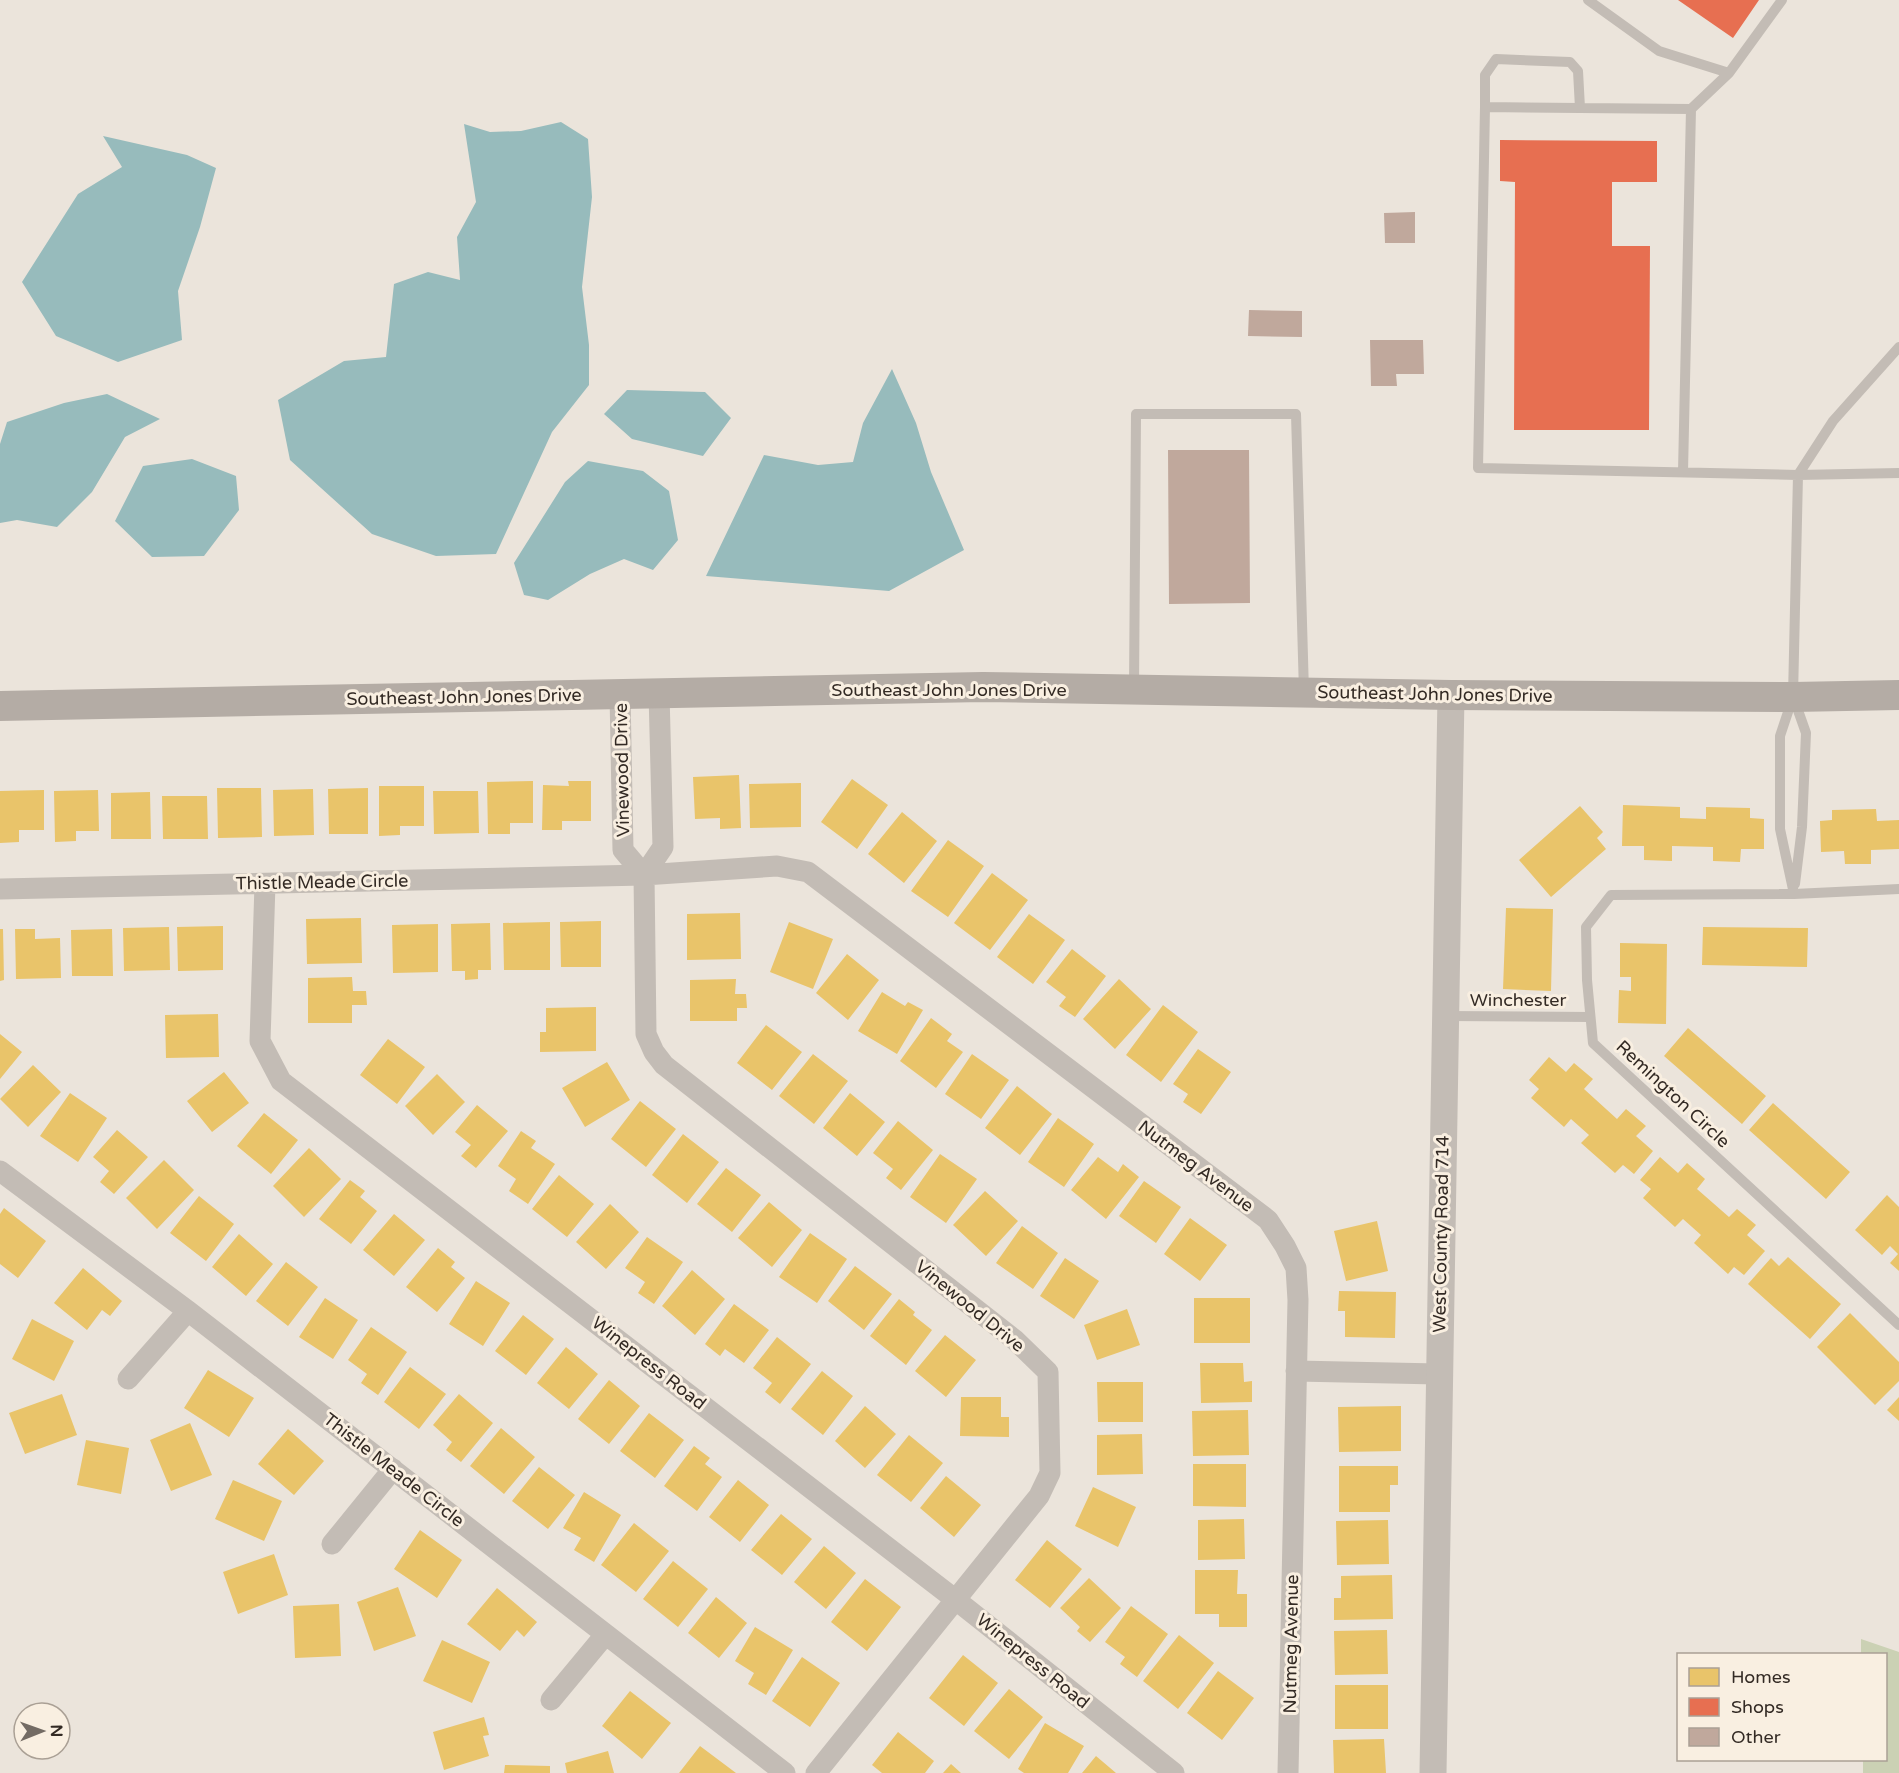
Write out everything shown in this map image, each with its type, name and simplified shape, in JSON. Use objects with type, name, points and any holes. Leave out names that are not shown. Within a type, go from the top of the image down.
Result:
[{"type":"main road","name":"Southeast John Jones Drive","points":[[0,706],[983,687],[1451,695],[1793,697],[1899,695]]},
{"type":"street","points":[[644,875],[663,847],[659,693]]},
{"type":"street","name":"Vinewood Drive","points":[[620,694],[623,850],[644,875],[646,1034],[654,1052],[664,1065],[1015,1340],[1048,1372],[1050,1473],[1039,1496],[816,1773]]},
{"type":"street","name":"West County Road 714","points":[[1433,1773],[1451,695]]},
{"type":"street","name":"Nutmeg Avenue","points":[[644,875],[777,866],[808,872],[1268,1220],[1296,1268],[1298,1300],[1288,1773]]},
{"type":"street","name":"Thistle Meade Circle","points":[[0,889],[644,875]]},
{"type":"street","name":"Winepress Road","points":[[265,884],[260,1041],[281,1081],[956,1599],[1174,1773]]},
{"type":"street","name":"Thistle Meade Circle","points":[[0,1171],[188,1311],[785,1773]]},
{"type":"street","points":[[128,1379],[188,1311]]},
{"type":"street","points":[[1296,1371],[1438,1374]]},
{"type":"street","points":[[332,1544],[393,1469]]},
{"type":"street","points":[[551,1700],[605,1635]]},
{"type":"lane","points":[[1588,0],[1659,51],[1729,73]]},
{"type":"lane","points":[[1485,106],[1691,109],[1729,73],[1782,0]]},
{"type":"lane","points":[[1580,108],[1578,71],[1570,62],[1496,59],[1485,75],[1478,468],[1798,475],[1899,473]]},
{"type":"lane","points":[[1683,472],[1691,109]]},
{"type":"lane","points":[[1794,894],[1780,829],[1780,736],[1793,697],[1798,475],[1833,421],[1899,347]]},
{"type":"lane","points":[[1134,690],[1136,414],[1296,414],[1304,692]]},
{"type":"lane","points":[[1793,697],[1806,733],[1802,827],[1794,894]]},
{"type":"lane","name":"Remington Circle","points":[[1899,889],[1794,894],[1611,895],[1586,927],[1587,980],[1593,1043],[1899,1325]]},
{"type":"lane","name":"Winchester","points":[[1446,1016],[1590,1017]]},
{"type":"green space","points":[[1861,1639],[1899,1652],[1899,1773],[1863,1773],[1863,1761],[1887,1761],[1887,1653],[1861,1653]]},
{"type":"water","points":[[561,122],[588,139],[592,197],[582,287],[589,345],[589,385],[552,432],[496,554],[436,556],[372,534],[290,460],[278,400],[344,361],[386,357],[394,284],[428,272],[460,280],[457,237],[476,202],[464,124],[490,132],[521,131]]},
{"type":"water","points":[[103,136],[187,155],[216,168],[200,227],[178,291],[182,340],[118,362],[56,336],[22,282],[78,194],[122,167]]},
{"type":"water","points":[[892,369],[916,423],[931,472],[964,550],[889,591],[706,576],[764,455],[818,465],[853,462],[863,423]]},
{"type":"water","points":[[627,390],[705,392],[731,418],[703,456],[632,439],[604,414]]},
{"type":"water","points":[[107,394],[160,419],[125,437],[92,492],[57,527],[17,520],[0,523],[0,444],[7,422],[64,403]]},
{"type":"water","points":[[192,459],[236,476],[239,510],[204,556],[152,557],[115,521],[143,466]]},
{"type":"water","points":[[588,461],[643,471],[669,491],[678,540],[653,570],[624,559],[590,574],[548,600],[524,595],[514,563],[565,482]]},
{"type":"building: Homes","points":[[739,775],[741,828],[720,829],[720,818],[695,819],[693,777]]},
{"type":"building: Homes","points":[[852,779],[888,805],[857,849],[821,822]]},
{"type":"building: Homes","points":[[533,781],[533,823],[510,823],[510,834],[488,834],[487,782]]},
{"type":"building: Homes","points":[[568,781],[591,781],[591,821],[562,821],[562,830],[542,830],[543,785],[569,786]]},
{"type":"building: Homes","points":[[801,783],[801,827],[750,828],[749,784]]},
{"type":"building: Homes","points":[[379,786],[424,786],[424,826],[400,826],[400,835],[379,836]]},
{"type":"building: Homes","points":[[217,788],[261,788],[262,837],[218,838]]},
{"type":"building: Homes","points":[[368,788],[368,834],[329,834],[328,789]]},
{"type":"building: Homes","points":[[313,789],[314,835],[274,836],[273,790]]},
{"type":"building: Homes","points":[[44,790],[44,830],[19,830],[19,842],[0,843],[0,791]]},
{"type":"building: Homes","points":[[98,790],[99,831],[76,831],[76,841],[55,842],[54,791]]},
{"type":"building: Homes","points":[[433,791],[478,791],[479,833],[434,834]]},
{"type":"building: Homes","points":[[150,792],[151,839],[111,839],[111,793]]},
{"type":"building: Homes","points":[[162,796],[207,796],[208,839],[163,839]]},
{"type":"building: Homes","points":[[1623,805],[1680,807],[1680,818],[1706,819],[1706,807],[1750,808],[1750,818],[1764,819],[1764,849],[1741,849],[1740,862],[1713,861],[1713,847],[1672,846],[1672,861],[1644,860],[1644,846],[1622,846]]},
{"type":"building: Homes","points":[[1580,806],[1603,832],[1597,838],[1606,849],[1551,897],[1519,860]]},
{"type":"building: Homes","points":[[1876,809],[1877,821],[1899,820],[1899,849],[1871,850],[1871,864],[1845,864],[1844,851],[1821,852],[1820,821],[1832,820],[1832,810]]},
{"type":"building: Homes","points":[[902,812],[937,841],[904,883],[868,854]]},
{"type":"building: Homes","points":[[948,840],[984,866],[948,917],[911,891]]},
{"type":"building: Homes","points":[[992,873],[1028,900],[990,950],[954,923]]},
{"type":"building: Homes","points":[[1506,908],[1553,909],[1551,991],[1503,989]]},
{"type":"building: Homes","points":[[740,913],[741,959],[687,960],[687,914]]},
{"type":"building: Homes","points":[[1029,914],[1065,940],[1033,984],[997,957]]},
{"type":"building: Homes","points":[[361,918],[362,963],[307,964],[306,919]]},
{"type":"building: Homes","points":[[601,921],[601,967],[561,967],[560,922]]},
{"type":"building: Homes","points":[[550,922],[550,970],[504,970],[503,923]]},
{"type":"building: Homes","points":[[789,922],[833,939],[813,989],[770,972]]},
{"type":"building: Homes","points":[[490,923],[491,970],[478,970],[478,979],[465,980],[465,971],[452,971],[451,924]]},
{"type":"building: Homes","points":[[438,924],[438,972],[393,973],[392,925]]},
{"type":"building: Homes","points":[[223,926],[223,970],[178,971],[177,927]]},
{"type":"building: Homes","points":[[169,927],[170,970],[124,971],[123,928]]},
{"type":"building: Homes","points":[[1703,927],[1808,928],[1807,967],[1702,965]]},
{"type":"building: Homes","points":[[0,929],[3,929],[4,980],[0,981]]},
{"type":"building: Homes","points":[[15,929],[35,929],[35,939],[60,938],[61,978],[16,979]]},
{"type":"building: Homes","points":[[112,929],[113,976],[72,976],[71,930]]},
{"type":"building: Homes","points":[[1620,943],[1667,944],[1666,1024],[1618,1023],[1619,990],[1631,991],[1631,977],[1620,977]]},
{"type":"building: Homes","points":[[1072,949],[1106,976],[1075,1017],[1059,1006],[1066,997],[1046,982]]},
{"type":"building: Homes","points":[[847,954],[879,980],[848,1020],[816,993]]},
{"type":"building: Homes","points":[[352,977],[353,991],[366,991],[367,1005],[352,1005],[352,1023],[308,1023],[308,978]]},
{"type":"building: Homes","points":[[736,979],[735,994],[746,994],[747,1008],[737,1008],[737,1021],[690,1021],[690,980]]},
{"type":"building: Homes","points":[[1119,979],[1151,1009],[1115,1049],[1083,1019]]},
{"type":"building: Homes","points":[[882,992],[905,1006],[908,1002],[923,1010],[897,1054],[858,1031]]},
{"type":"building: Homes","points":[[1163,1005],[1198,1032],[1161,1082],[1126,1055]]},
{"type":"building: Homes","points":[[596,1007],[596,1051],[540,1052],[540,1032],[546,1032],[546,1008]]},
{"type":"building: Homes","points":[[218,1014],[219,1057],[166,1058],[165,1015]]},
{"type":"building: Homes","points":[[931,1018],[952,1034],[947,1041],[963,1052],[936,1088],[900,1061]]},
{"type":"building: Homes","points":[[766,1025],[802,1052],[772,1090],[737,1063]]},
{"type":"building: Homes","points":[[1688,1028],[1766,1096],[1742,1124],[1664,1056]]},
{"type":"building: Homes","points":[[0,1034],[22,1052],[0,1079]]},
{"type":"building: Homes","points":[[388,1039],[425,1067],[397,1104],[360,1075]]},
{"type":"building: Homes","points":[[1198,1049],[1231,1072],[1201,1114],[1183,1102],[1188,1094],[1173,1084]]},
{"type":"building: Homes","points":[[813,1054],[848,1081],[814,1124],[779,1096]]},
{"type":"building: Homes","points":[[972,1054],[1009,1080],[981,1119],[945,1094]]},
{"type":"building: Homes","points":[[1549,1057],[1566,1072],[1574,1063],[1593,1079],[1584,1089],[1617,1119],[1626,1109],[1646,1126],[1636,1136],[1653,1151],[1634,1174],[1623,1165],[1615,1173],[1581,1143],[1589,1135],[1571,1119],[1564,1127],[1531,1098],[1539,1089],[1529,1080]]},
{"type":"building: Homes","points":[[607,1062],[630,1100],[585,1127],[562,1088]]},
{"type":"building: Homes","points":[[33,1065],[61,1092],[28,1127],[0,1099]]},
{"type":"building: Homes","points":[[224,1072],[249,1103],[212,1132],[187,1101]]},
{"type":"building: Homes","points":[[437,1074],[465,1102],[433,1135],[405,1106]]},
{"type":"building: Homes","points":[[1017,1086],[1052,1114],[1020,1155],[985,1128]]},
{"type":"building: Homes","points":[[70,1093],[107,1118],[78,1162],[40,1136]]},
{"type":"building: Homes","points":[[850,1093],[885,1122],[857,1156],[823,1128]]},
{"type":"building: Homes","points":[[640,1101],[676,1129],[646,1167],[611,1139]]},
{"type":"building: Homes","points":[[1773,1103],[1850,1172],[1826,1199],[1749,1130]]},
{"type":"building: Homes","points":[[477,1105],[508,1131],[476,1168],[461,1156],[471,1145],[455,1132]]},
{"type":"building: Homes","points":[[264,1113],[298,1140],[271,1174],[237,1146]]},
{"type":"building: Homes","points":[[1058,1118],[1094,1144],[1064,1187],[1028,1162]]},
{"type":"building: Homes","points":[[898,1121],[933,1150],[901,1190],[886,1178],[893,1169],[873,1153]]},
{"type":"building: Homes","points":[[117,1130],[148,1157],[114,1194],[100,1182],[109,1171],[93,1157]]},
{"type":"building: Homes","points":[[521,1131],[536,1141],[531,1148],[555,1164],[528,1204],[509,1191],[516,1179],[498,1166]]},
{"type":"building: Homes","points":[[683,1134],[719,1162],[687,1203],[652,1175]]},
{"type":"building: Homes","points":[[309,1148],[341,1179],[304,1217],[273,1186]]},
{"type":"building: Homes","points":[[940,1154],[977,1179],[946,1223],[910,1197]]},
{"type":"building: Homes","points":[[1098,1157],[1118,1172],[1123,1164],[1139,1177],[1106,1219],[1071,1190]]},
{"type":"building: Homes","points":[[1660,1157],[1678,1173],[1687,1163],[1705,1179],[1697,1189],[1729,1217],[1737,1209],[1756,1225],[1747,1235],[1765,1251],[1744,1275],[1734,1267],[1728,1274],[1694,1243],[1701,1235],[1683,1219],[1675,1227],[1643,1198],[1651,1189],[1640,1180]]},
{"type":"building: Homes","points":[[164,1160],[194,1190],[157,1229],[126,1198]]},
{"type":"building: Homes","points":[[726,1168],[761,1195],[732,1232],[697,1204]]},
{"type":"building: Homes","points":[[559,1175],[594,1204],[567,1237],[532,1209]]},
{"type":"building: Homes","points":[[350,1180],[365,1191],[360,1197],[377,1211],[351,1244],[319,1219]]},
{"type":"building: Homes","points":[[1144,1181],[1181,1207],[1156,1243],[1119,1216]]},
{"type":"building: Homes","points":[[985,1191],[1018,1221],[986,1256],[953,1225]]},
{"type":"building: Homes","points":[[1887,1195],[1899,1207],[1899,1271],[1890,1263],[1898,1254],[1890,1246],[1882,1255],[1855,1230]]},
{"type":"building: Homes","points":[[199,1196],[234,1224],[206,1261],[170,1233]]},
{"type":"building: Homes","points":[[769,1202],[802,1230],[772,1267],[738,1238]]},
{"type":"building: Homes","points":[[610,1204],[639,1232],[606,1269],[576,1242]]},
{"type":"building: Homes","points":[[4,1208],[46,1241],[18,1278],[0,1264],[0,1214]]},
{"type":"building: Homes","points":[[394,1214],[425,1240],[394,1276],[363,1250]]},
{"type":"building: Homes","points":[[1190,1218],[1227,1245],[1200,1281],[1164,1254]]},
{"type":"building: Homes","points":[[1377,1221],[1388,1271],[1346,1281],[1334,1231]]},
{"type":"building: Homes","points":[[1022,1226],[1058,1253],[1033,1289],[996,1263]]},
{"type":"building: Homes","points":[[810,1233],[847,1259],[817,1303],[779,1277]]},
{"type":"building: Homes","points":[[239,1234],[273,1264],[246,1296],[212,1267]]},
{"type":"building: Homes","points":[[647,1237],[683,1262],[654,1304],[638,1293],[645,1282],[625,1268]]},
{"type":"building: Homes","points":[[438,1248],[455,1262],[451,1267],[465,1278],[437,1312],[406,1287]]},
{"type":"building: Homes","points":[[1788,1257],[1841,1304],[1810,1339],[1748,1284],[1771,1258],[1779,1266]]},
{"type":"building: Homes","points":[[1065,1258],[1099,1281],[1074,1319],[1040,1296]]},
{"type":"building: Homes","points":[[286,1262],[318,1287],[288,1326],[256,1301]]},
{"type":"building: Homes","points":[[855,1266],[892,1294],[864,1330],[828,1301]]},
{"type":"building: Homes","points":[[83,1268],[122,1301],[110,1316],[102,1310],[87,1330],[54,1303]]},
{"type":"building: Homes","points":[[692,1270],[725,1299],[695,1335],[662,1306]]},
{"type":"building: Homes","points":[[476,1281],[510,1303],[483,1346],[449,1324]]},
{"type":"building: Homes","points":[[1339,1291],[1396,1292],[1395,1338],[1345,1337],[1345,1311],[1338,1311]]},
{"type":"building: Homes","points":[[325,1298],[358,1320],[333,1359],[299,1337]]},
{"type":"building: Homes","points":[[1194,1298],[1250,1298],[1250,1343],[1194,1343]]},
{"type":"building: Homes","points":[[899,1299],[915,1312],[913,1315],[932,1330],[906,1365],[870,1336]]},
{"type":"building: Homes","points":[[734,1304],[769,1330],[744,1363],[725,1349],[720,1356],[705,1344]]},
{"type":"building: Homes","points":[[1127,1309],[1140,1345],[1097,1360],[1084,1325]]},
{"type":"building: Homes","points":[[1850,1313],[1899,1362],[1899,1381],[1875,1405],[1817,1347]]},
{"type":"building: Homes","points":[[523,1315],[554,1339],[526,1375],[495,1351]]},
{"type":"building: Homes","points":[[32,1319],[74,1341],[54,1381],[12,1359]]},
{"type":"building: Homes","points":[[371,1327],[407,1352],[378,1395],[361,1383],[367,1374],[348,1360]]},
{"type":"building: Homes","points":[[945,1335],[976,1360],[946,1397],[915,1371]]},
{"type":"building: Homes","points":[[777,1337],[811,1364],[780,1404],[765,1392],[772,1383],[753,1368]]},
{"type":"building: Homes","points":[[566,1347],[598,1374],[569,1409],[537,1383]]},
{"type":"building: Homes","points":[[1200,1363],[1243,1363],[1244,1382],[1252,1381],[1252,1402],[1201,1403]]},
{"type":"building: Homes","points":[[410,1367],[446,1394],[419,1429],[384,1402]]},
{"type":"building: Homes","points":[[208,1370],[254,1398],[229,1437],[184,1408]]},
{"type":"building: Homes","points":[[822,1371],[853,1396],[823,1435],[791,1409]]},
{"type":"building: Homes","points":[[609,1380],[640,1406],[609,1444],[578,1419]]},
{"type":"building: Homes","points":[[1097,1382],[1143,1382],[1143,1422],[1098,1422]]},
{"type":"building: Homes","points":[[62,1394],[77,1435],[25,1454],[9,1413]]},
{"type":"building: Homes","points":[[459,1394],[493,1423],[461,1462],[446,1450],[452,1442],[433,1425]]},
{"type":"building: Homes","points":[[961,1397],[1001,1397],[1001,1417],[1009,1417],[1009,1437],[960,1436]]},
{"type":"building: Homes","points":[[1899,1397],[1899,1421],[1887,1410]]},
{"type":"building: Homes","points":[[865,1406],[896,1434],[865,1468],[835,1441]]},
{"type":"building: Homes","points":[[1401,1406],[1401,1451],[1339,1452],[1338,1407]]},
{"type":"building: Homes","points":[[1248,1410],[1249,1455],[1193,1456],[1192,1411]]},
{"type":"building: Homes","points":[[649,1413],[684,1440],[655,1478],[620,1451]]},
{"type":"building: Homes","points":[[190,1423],[212,1475],[171,1491],[150,1440]]},
{"type":"building: Homes","points":[[501,1428],[535,1457],[504,1494],[470,1466]]},
{"type":"building: Homes","points":[[288,1429],[324,1461],[294,1495],[258,1464]]},
{"type":"building: Homes","points":[[1142,1434],[1143,1474],[1097,1475],[1097,1435]]},
{"type":"building: Homes","points":[[909,1435],[943,1463],[911,1502],[877,1475]]},
{"type":"building: Homes","points":[[86,1440],[129,1448],[121,1494],[77,1485]]},
{"type":"building: Homes","points":[[694,1446],[710,1458],[705,1464],[722,1477],[697,1511],[664,1486]]},
{"type":"building: Homes","points":[[1193,1464],[1246,1464],[1246,1507],[1193,1506]]},
{"type":"building: Homes","points":[[1339,1466],[1398,1466],[1398,1485],[1390,1485],[1390,1512],[1339,1512]]},
{"type":"building: Homes","points":[[539,1467],[575,1495],[548,1529],[512,1501]]},
{"type":"building: Homes","points":[[946,1476],[981,1505],[954,1537],[920,1508]]},
{"type":"building: Homes","points":[[233,1480],[282,1501],[264,1541],[215,1519]]},
{"type":"building: Homes","points":[[738,1480],[769,1505],[740,1542],[709,1517]]},
{"type":"building: Homes","points":[[1093,1487],[1136,1507],[1118,1547],[1075,1526]]},
{"type":"building: Homes","points":[[584,1492],[621,1515],[594,1562],[574,1550],[581,1538],[563,1528]]},
{"type":"building: Homes","points":[[781,1514],[812,1539],[782,1575],[751,1550]]},
{"type":"building: Homes","points":[[1244,1519],[1245,1559],[1198,1560],[1198,1520]]},
{"type":"building: Homes","points":[[1388,1520],[1389,1564],[1337,1565],[1336,1521]]},
{"type":"building: Homes","points":[[634,1523],[669,1551],[636,1592],[601,1565]]},
{"type":"building: Homes","points":[[420,1530],[462,1560],[437,1598],[394,1569]]},
{"type":"building: Homes","points":[[1047,1540],[1082,1569],[1050,1608],[1015,1580]]},
{"type":"building: Homes","points":[[824,1546],[856,1573],[826,1609],[794,1582]]},
{"type":"building: Homes","points":[[274,1554],[288,1595],[238,1614],[223,1572]]},
{"type":"building: Homes","points":[[673,1561],[708,1589],[678,1627],[643,1599]]},
{"type":"building: Homes","points":[[1195,1570],[1238,1570],[1237,1594],[1247,1594],[1247,1627],[1219,1627],[1219,1614],[1195,1614]]},
{"type":"building: Homes","points":[[1392,1575],[1393,1619],[1334,1620],[1334,1598],[1341,1598],[1341,1576]]},
{"type":"building: Homes","points":[[1089,1578],[1121,1608],[1090,1642],[1077,1631],[1080,1627],[1060,1608]]},
{"type":"building: Homes","points":[[865,1579],[901,1607],[867,1651],[831,1622]]},
{"type":"building: Homes","points":[[398,1587],[416,1636],[374,1651],[357,1602]]},
{"type":"building: Homes","points":[[497,1588],[537,1622],[524,1637],[517,1630],[500,1651],[467,1624]]},
{"type":"building: Homes","points":[[716,1597],[747,1623],[719,1658],[688,1633]]},
{"type":"building: Homes","points":[[339,1604],[341,1656],[295,1658],[293,1606]]},
{"type":"building: Homes","points":[[1131,1606],[1168,1634],[1137,1677],[1120,1664],[1125,1657],[1105,1642]]},
{"type":"building: Homes","points":[[755,1627],[793,1650],[766,1695],[748,1684],[754,1673],[735,1661]]},
{"type":"building: Homes","points":[[1387,1630],[1388,1674],[1335,1675],[1334,1631]]},
{"type":"building: Homes","points":[[1179,1635],[1214,1663],[1178,1709],[1143,1681]]},
{"type":"building: Homes","points":[[442,1640],[490,1662],[472,1703],[423,1681]]},
{"type":"building: Homes","points":[[963,1655],[998,1683],[964,1726],[929,1698]]},
{"type":"building: Homes","points":[[802,1657],[840,1683],[810,1727],[772,1701]]},
{"type":"building: Homes","points":[[1218,1671],[1254,1698],[1222,1740],[1187,1713]]},
{"type":"building: Homes","points":[[1335,1685],[1388,1685],[1388,1729],[1335,1729]]},
{"type":"building: Homes","points":[[1009,1689],[1043,1717],[1009,1759],[974,1731]]},
{"type":"building: Homes","points":[[630,1691],[671,1723],[642,1759],[602,1726]]},
{"type":"building: Homes","points":[[484,1717],[489,1735],[483,1736],[489,1756],[444,1770],[433,1732]]},
{"type":"building: Homes","points":[[1045,1723],[1084,1746],[1068,1773],[1024,1773],[1018,1769]]},
{"type":"building: Homes","points":[[898,1732],[934,1761],[925,1773],[882,1773],[872,1765]]},
{"type":"building: Homes","points":[[1384,1739],[1386,1773],[1334,1773],[1333,1740]]},
{"type":"building: Homes","points":[[700,1746],[736,1773],[679,1773]]},
{"type":"building: Homes","points":[[608,1751],[614,1773],[567,1773],[565,1763]]},
{"type":"building: Homes","points":[[1096,1756],[1116,1773],[1082,1773]]},
{"type":"building: Homes","points":[[951,1764],[961,1773],[943,1773]]},
{"type":"building: Homes","points":[[505,1765],[550,1766],[550,1773],[504,1773]]},
{"type":"building: Shops","points":[[1678,0],[1759,0],[1733,38]]},
{"type":"building: Shops","points":[[1500,140],[1657,141],[1657,182],[1612,182],[1612,246],[1650,246],[1649,430],[1514,430],[1515,182],[1500,181]]},
{"type":"building: Other","points":[[1415,212],[1415,243],[1385,243],[1384,213]]},
{"type":"building: Other","points":[[1249,310],[1302,311],[1302,337],[1248,336]]},
{"type":"building: Other","points":[[1370,340],[1423,340],[1424,374],[1396,374],[1397,386],[1371,386]]},
{"type":"building: Other","points":[[1168,450],[1249,450],[1250,603],[1169,604]]}]
